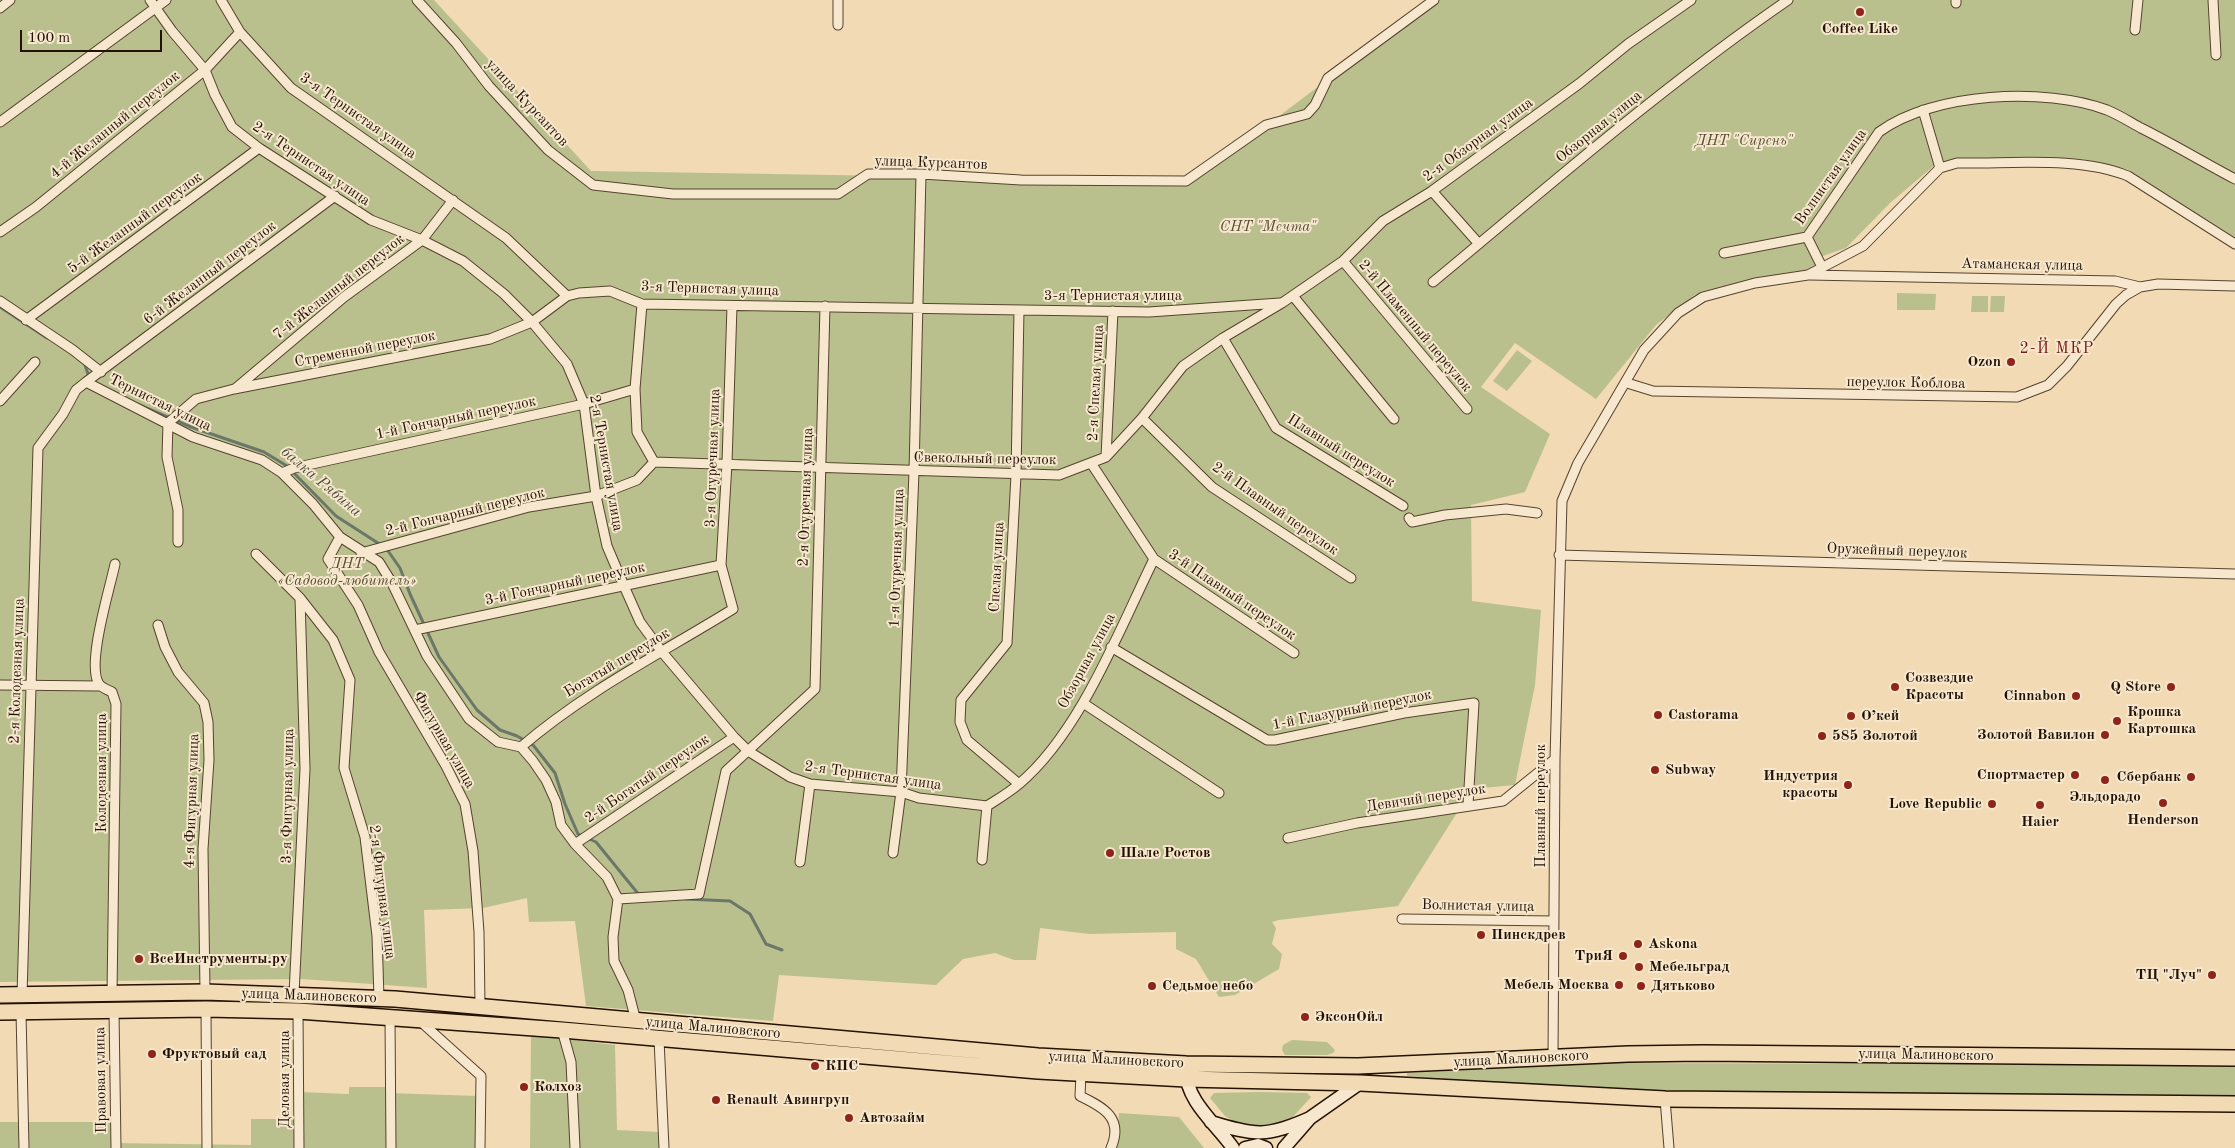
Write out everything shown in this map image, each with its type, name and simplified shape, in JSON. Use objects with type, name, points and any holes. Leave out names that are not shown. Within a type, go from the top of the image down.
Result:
[{"type":"highway","name":"улица Малиновского","points":[[0,995],[205,992],[379,998],[1038,1056],[1186,1064],[1358,1066],[1712,1053],[2235,1058]]},
{"type":"highway","name":"улица Малиновского","points":[[0,1012],[298,1011],[562,1030],[1081,1074],[1186,1079],[1360,1083],[1665,1099],[2235,1104]]},
{"type":"main road","points":[[1186,1064],[1186,1079],[1198,1104],[1233,1148]]},
{"type":"main road","points":[[1211,1122],[1241,1132],[1260,1134],[1277,1132],[1310,1118],[1360,1083]]},
{"type":"main road","points":[[1284,1148],[1310,1118]]},
{"type":"main road","points":[[1245,1148],[1258,1145],[1266,1148]]},
{"type":"street","points":[[0,8],[10,0]]},
{"type":"street","points":[[0,122],[152,3],[166,0]]},
{"type":"street","name":"3-я Тернистая улица","points":[[221,0],[240,32],[291,88],[506,238],[566,296],[579,293],[610,291],[642,304],[918,307],[1113,312],[1149,312],[1282,303]]},
{"type":"street","name":"улица Курсантов","points":[[417,0],[456,43],[489,86],[548,150],[593,185],[673,194],[838,194],[868,174],[921,174],[1022,180],[1186,182],[1266,125],[1307,114],[1315,106],[1328,78],[1434,0]]},
{"type":"street","points":[[838,0],[838,24]]},
{"type":"street","name":"2-я Обзорная улица","points":[[1282,303],[1343,261],[1383,221],[1432,191],[1580,84],[1628,44],[1691,0]]},
{"type":"street","name":"Обзорная улица","points":[[1433,282],[1649,103],[1740,33],[1788,0]]},
{"type":"street","points":[[2136,30],[2138,0]]},
{"type":"street","points":[[2213,0],[2216,55]]},
{"type":"street","name":"2-я Тернистая улица","points":[[152,3],[172,31],[205,70],[215,95],[232,127],[260,148],[370,220],[422,240],[463,261],[504,294],[532,322],[567,364],[584,404],[596,496],[607,546],[640,622],[662,652],[748,751],[790,777],[810,784],[901,792],[919,798],[988,806]]},
{"type":"street","name":"4-й Желанный переулок","points":[[0,232],[36,207],[205,70],[240,32]]},
{"type":"street","name":"Волнистая улица","points":[[1724,253],[1807,236],[1879,132],[1893,121],[1923,110],[1962,100],[1999,97],[2044,98],[2081,102],[2108,111],[2235,179]]},
{"type":"street","points":[[1923,110],[1940,168]]},
{"type":"street","name":"5-й Желанный переулок","points":[[26,320],[260,148]]},
{"type":"street","points":[[1808,275],[1863,246],[1940,168],[1957,164],[2081,164],[2109,169],[2128,176],[2235,244]]},
{"type":"street","name":"1-я Огуречная улица","points":[[894,853],[901,792],[914,472],[921,174]]},
{"type":"street","points":[[1432,191],[1479,244]]},
{"type":"street","name":"6-й Желанный переулок","points":[[100,372],[335,196]]},
{"type":"street","name":"7-й Желанный переулок","points":[[234,389],[344,297],[422,240],[453,200]]},
{"type":"street","points":[[1807,236],[1822,267]]},
{"type":"street","name":"2-й Пламенный переулок","points":[[1343,261],[1467,410]]},
{"type":"street","name":"Атаманская улица","points":[[1808,275],[2115,281],[2140,287],[2158,284],[2235,286]]},
{"type":"street","name":"Плавный переулок","points":[[1553,1058],[1555,759],[1559,555],[1562,501],[1578,463],[1627,383],[1644,350],[1678,313],[1703,297],[1755,283],[1808,275]]},
{"type":"street","name":"переулок Коблова","points":[[1627,383],[1654,390],[2017,397],[2048,385],[2067,366],[2116,304],[2126,295],[2140,287]]},
{"type":"street","name":"Стременной переулок","points":[[168,423],[196,399],[234,389],[490,339],[532,322],[566,296]]},
{"type":"street","points":[[1292,296],[1394,419]]},
{"type":"street","name":"Тернистая улица","points":[[0,301],[73,350],[100,372]]},
{"type":"street","name":"Свекольный переулок","points":[[654,462],[727,463],[914,472],[1059,476],[1106,456],[1142,418],[1183,366],[1224,338],[1282,303]]},
{"type":"street","points":[[642,304],[635,389],[637,432],[654,462]]},
{"type":"street","name":"3-я Огуречная улица","points":[[732,306],[722,565],[733,609]]},
{"type":"street","name":"2-я Огуречная улица","points":[[748,751],[815,689],[825,306]]},
{"type":"street","name":"Спелая улица","points":[[1019,310],[1016,475],[1007,643],[961,700],[960,722],[967,740],[1019,784]]},
{"type":"street","name":"2-я Спелая улица","points":[[1106,456],[1113,312]]},
{"type":"street","name":"Плавный переулок","points":[[1224,338],[1276,428],[1403,506]]},
{"type":"street","points":[[0,401],[35,362]]},
{"type":"street","name":"2-я Колодезная улица","points":[[22,995],[38,448],[63,414],[76,390],[100,372]]},
{"type":"street","name":"Тернистая улица","points":[[86,382],[193,437],[262,460],[282,473],[313,504],[340,537],[361,553],[379,562],[392,583],[426,656],[469,718],[498,742],[520,747]]},
{"type":"street","name":"1-й Гончарный переулок","points":[[282,473],[294,468],[584,404],[635,389]]},
{"type":"street","name":"2-й Плавный переулок","points":[[1142,418],[1212,486],[1351,578]]},
{"type":"street","points":[[168,423],[167,457],[178,510],[178,542]]},
{"type":"street","name":"2-й Гончарный переулок","points":[[361,553],[530,507],[596,496],[636,480],[654,462]]},
{"type":"street","points":[[1091,463],[1154,559]]},
{"type":"street","points":[[1409,518],[1412,522],[1419,522],[1445,515],[1506,509],[1537,512]]},
{"type":"street","name":"Фигурная улица","points":[[340,537],[328,559],[358,605],[379,652],[446,766],[465,804],[473,851],[479,932],[480,1007]]},
{"type":"street","name":"2-я Фигурная улица","points":[[256,554],[300,598],[333,640],[350,680],[344,768],[364,837],[377,936],[379,998]]},
{"type":"street","name":"Оружейный переулок","points":[[1559,555],[2235,574]]},
{"type":"street","name":"Обзорная улица","points":[[988,806],[1019,784],[1055,746],[1083,703],[1154,559]]},
{"type":"street","name":"3-й Плавный переулок","points":[[1154,559],[1294,654]]},
{"type":"street","points":[[0,685],[100,686],[96,677],[95,654],[115,564]]},
{"type":"street","name":"3-й Гончарный переулок","points":[[415,630],[722,565]]},
{"type":"street","name":"3-я Фигурная улица","points":[[294,994],[305,769],[300,598]]},
{"type":"street","name":"Богатый переулок","points":[[520,747],[552,720],[602,686],[733,609]]},
{"type":"street","name":"4-я Фигурная улица","points":[[158,625],[165,647],[178,672],[204,703],[208,722],[209,760],[203,850],[205,992]]},
{"type":"street","name":"1-й Глазурный переулок","points":[[1111,647],[1267,740],[1275,740],[1404,713],[1474,703],[1468,805]]},
{"type":"street","name":"Колодезная улица","points":[[100,686],[112,692],[116,704],[112,994]]},
{"type":"street","points":[[1083,703],[1219,793]]},
{"type":"street","name":"2-й Богатый переулок","points":[[575,844],[734,737]]},
{"type":"street","points":[[520,747],[546,780],[556,802],[561,825],[575,844],[607,876],[618,899],[613,937],[614,961],[628,990],[636,1021]]},
{"type":"street","points":[[618,899],[699,894],[726,771],[748,751]]},
{"type":"street","name":"Девичий переулок","points":[[1288,838],[1357,823],[1504,801],[1555,759]]},
{"type":"street","points":[[800,862],[810,784]]},
{"type":"street","points":[[982,860],[988,806]]},
{"type":"street","name":"Волнистая улица","points":[[1402,919],[1554,921]]},
{"type":"street","points":[[206,1010],[208,1148]]},
{"type":"street","name":"Правовая улица","points":[[114,1011],[116,1148]]},
{"type":"street","name":"Деловая улица","points":[[298,1011],[299,1148]]},
{"type":"street","points":[[21,1012],[24,1148]]},
{"type":"street","points":[[390,1017],[391,1148]]},
{"type":"street","points":[[418,1019],[481,1076],[480,1148]]},
{"type":"street","points":[[562,1030],[571,1062],[575,1148]]},
{"type":"street","points":[[659,1039],[664,1148]]},
{"type":"street","points":[[1081,1074],[1080,1096],[1104,1107],[1111,1116],[1115,1127],[1112,1148]]},
{"type":"street","points":[[1665,1099],[1669,1148]]},
{"type":"green space","name":"ДНТ «Садовод-любитель»","points":[[0,0],[434,0],[591,171],[1193,181],[1433,0],[2235,0],[2235,239],[2127,169],[2083,159],[2042,158],[1936,164],[1890,203],[1846,248],[1817,258],[1815,270],[1695,295],[1656,325],[1596,399],[1515,343],[1481,387],[1550,434],[1525,492],[1471,505],[1472,601],[1541,610],[1535,685],[1515,785],[1472,789],[1398,906],[1272,922],[1276,928],[1272,944],[1282,954],[1279,969],[1235,995],[1219,997],[1196,959],[1176,949],[1176,932],[1089,934],[1040,928],[1036,960],[1014,960],[995,953],[963,959],[936,985],[779,975],[773,1021],[586,1006],[575,921],[529,922],[527,898],[483,908],[424,910],[427,988],[302,979],[0,982]]},
{"type":"green space","points":[[1897,293],[1936,294],[1935,310],[1897,310]]},
{"type":"green space","points":[[1972,296],[1988,296],[1988,312],[1971,312]]},
{"type":"green space","points":[[1991,296],[2005,296],[2004,312],[1990,312]]},
{"type":"green space","points":[[1517,350],[1532,361],[1507,391],[1493,381]]},
{"type":"green space","points":[[531,1036],[561,1039],[569,1065],[573,1148],[530,1148]]},
{"type":"green space","points":[[567,1039],[615,1045],[617,1130],[660,1132],[660,1148],[578,1148]]},
{"type":"green space","points":[[1292,1040],[1327,1042],[1335,1050],[1327,1055],[1285,1055],[1282,1050],[1283,1045]]},
{"type":"green space","points":[[1610,1063],[2235,1065],[2235,1096],[1717,1092],[1614,1089],[1407,1076],[1407,1073]]},
{"type":"green space","points":[[349,1087],[388,1087],[388,1093],[478,1096],[479,1148],[0,1148],[0,1122],[113,1122],[113,1143],[251,1145],[251,1119],[301,1119],[300,1092],[349,1094]]},
{"type":"green space","points":[[1214,1093],[1307,1093],[1311,1097],[1292,1118],[1274,1128],[1242,1127],[1225,1116],[1210,1098]]},
{"type":"green space","points":[[1119,1113],[1179,1117],[1204,1148],[1117,1148]]},
{"type":"waterway","name":"балка Рябина","points":[[0,307],[47,338]]},
{"type":"waterway","name":"балка Рябина","points":[[84,362],[89,377]]},
{"type":"waterway","name":"балка Рябина","points":[[137,404],[191,427],[264,452],[287,466],[336,516],[381,545]]},
{"type":"waterway","name":"балка Рябина","points":[[386,548],[400,568],[439,657],[477,710],[500,730],[517,736],[533,745],[555,773],[565,804],[578,834],[596,842],[640,896]]},
{"type":"waterway","name":"балка Рябина","points":[[686,899],[730,901],[750,914],[766,944],[782,950]]},
{"type":"place","name":"Coffee Like","points":[[1860,12]]},
{"type":"place","name":"Ozon","points":[[2011,362]]},
{"type":"place","name":"Созвездие Красоты","points":[[1895,687]]},
{"type":"place","name":"Q Store","points":[[2171,687]]},
{"type":"place","name":"Cinnabon","points":[[2076,696]]},
{"type":"place","name":"Castorama","points":[[1658,715]]},
{"type":"place","name":"О’кей","points":[[1851,716]]},
{"type":"place","name":"Крошка Картошка","points":[[2117,721]]},
{"type":"place","name":"Золотой Вавилон","points":[[2105,735]]},
{"type":"place","name":"585 Золотой","points":[[1822,736]]},
{"type":"place","name":"Subway","points":[[1655,770]]},
{"type":"place","name":"Спортмастер","points":[[2075,775]]},
{"type":"place","name":"Сбербанк","points":[[2191,777]]},
{"type":"place","name":"Эльдорадо","points":[[2105,780]]},
{"type":"place","name":"Индустрия красоты","points":[[1848,785]]},
{"type":"place","name":"Henderson","points":[[2163,803]]},
{"type":"place","name":"Love Republic","points":[[1992,804]]},
{"type":"place","name":"Haier","points":[[2040,805]]},
{"type":"place","name":"Шале Ростов","points":[[1110,853]]},
{"type":"place","name":"Пинскдрев","points":[[1481,935]]},
{"type":"place","name":"Askona","points":[[1638,944]]},
{"type":"place","name":"ТриЯ","points":[[1623,956]]},
{"type":"place","name":"ВсеИнструменты.ру","points":[[139,959]]},
{"type":"place","name":"Мебельград","points":[[1639,967]]},
{"type":"place","name":"ТЦ \"Луч\"","points":[[2212,975]]},
{"type":"place","name":"Мебель Москва","points":[[1619,985]]},
{"type":"place","name":"Седьмое небо","points":[[1152,986]]},
{"type":"place","name":"Дятьково","points":[[1641,986]]},
{"type":"place","name":"ЭксонОйл","points":[[1305,1017]]},
{"type":"place","name":"Фруктовый сад","points":[[152,1054]]},
{"type":"place","name":"КПС","points":[[815,1066]]},
{"type":"place","name":"Колхоз","points":[[524,1087]]},
{"type":"place","name":"Renault Авингруп","points":[[716,1100]]},
{"type":"place","name":"Автозайм","points":[[849,1118]]},
{"type":"district","name":"2-Й МКР","points":[[2057,349]]},
{"type":"park label","name":"ДНТ \"Сирень\"","points":[[1744,141]]},
{"type":"park label","name":"СНТ \"Мечта\"","points":[[1268,227]]}]
